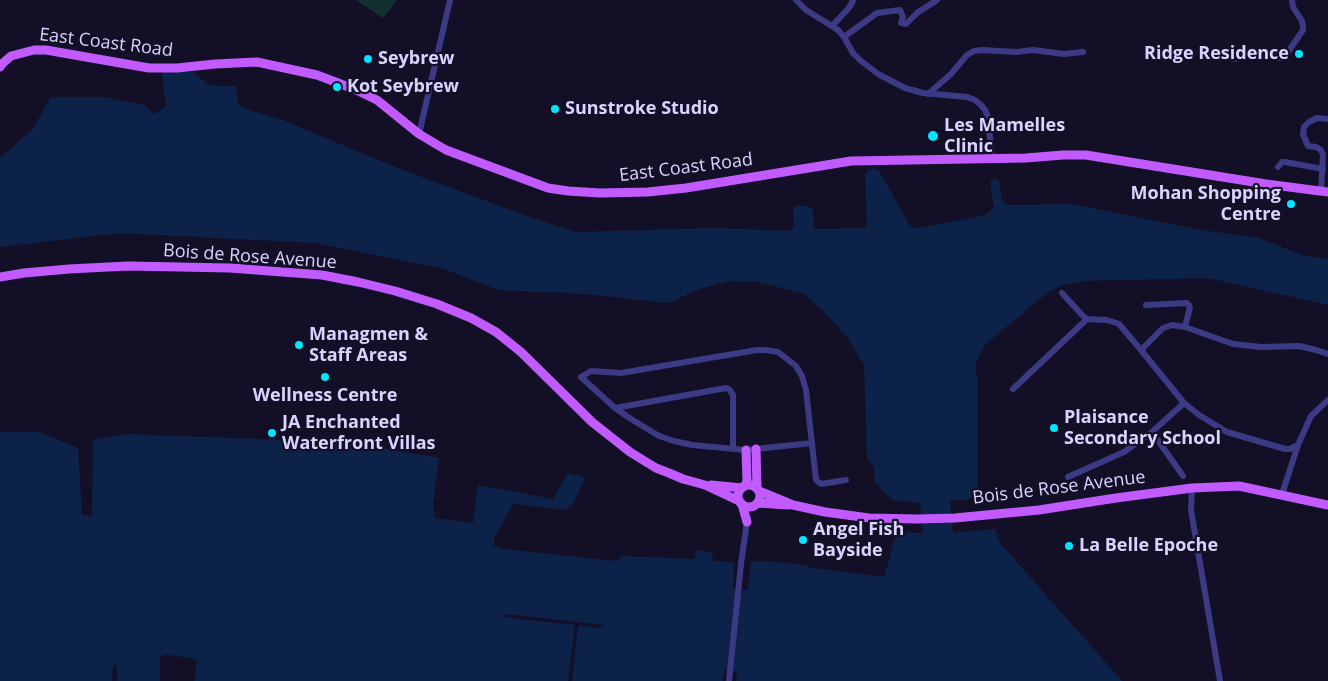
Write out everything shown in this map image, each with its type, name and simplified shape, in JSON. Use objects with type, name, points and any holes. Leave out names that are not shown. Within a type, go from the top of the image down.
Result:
[{"type":"main road","name":"East Coast Road","points":[[0,67],[12,56],[34,50],[46,50],[149,68],[177,68],[257,62],[317,75],[377,100],[419,134],[446,150],[548,188],[568,191],[600,193],[648,192],[686,188],[850,160],[1086,155],[1325,192]]},
{"type":"main road","name":"Bois de Rose Avenue","points":[[0,277],[69,269],[128,266],[230,268],[322,275],[395,292],[437,304],[472,318],[496,332],[521,352],[592,422],[630,452],[656,468],[683,479],[705,485],[744,487]]},
{"type":"main road","points":[[747,522],[760,498],[756,449]]},
{"type":"main road","points":[[746,450],[747,481],[738,494],[747,522]]},
{"type":"main road","name":"Bois de Rose Avenue","points":[[705,485],[740,502]]},
{"type":"main road","points":[[744,487],[752,485],[758,490]]},
{"type":"main road","name":"Bois de Rose Avenue","points":[[758,490],[793,505],[825,512],[869,518],[955,518],[1039,510],[1192,488],[1239,486],[1328,506]]},
{"type":"main road","points":[[740,502],[746,507],[756,505]]},
{"type":"main road","name":"Bois de Rose Avenue","points":[[756,505],[793,505]]},
{"type":"street","points":[[419,134],[450,0]]},
{"type":"street","points":[[796,0],[806,10],[832,26],[844,37],[853,53],[878,74],[905,88],[928,94],[967,97],[980,104],[988,117],[992,158]]},
{"type":"street","points":[[832,26],[848,9],[853,0]]},
{"type":"street","points":[[844,37],[878,13],[900,10],[903,18],[902,23],[906,24],[937,0]]},
{"type":"street","points":[[1233,59],[1263,53],[1280,58],[1286,55],[1303,30],[1302,21],[1293,7],[1292,0]]},
{"type":"street","points":[[928,94],[951,74],[967,55],[974,51],[1016,52],[1033,50],[1064,54],[1083,52]]},
{"type":"street","points":[[1325,192],[1324,155],[1316,146],[1308,146],[1303,134],[1304,126],[1309,122],[1317,118],[1328,119]]},
{"type":"street","points":[[1278,167],[1282,162],[1285,162],[1323,169]]},
{"type":"street","points":[[1062,293],[1087,319],[1107,320],[1119,324],[1184,403],[1199,415],[1227,432],[1290,450],[1298,445]]},
{"type":"street","points":[[1146,305],[1189,304],[1185,327]]},
{"type":"street","points":[[1013,389],[1087,319]]},
{"type":"street","points":[[1140,350],[1163,328],[1172,325],[1185,327],[1233,344],[1261,347],[1300,346],[1328,354]]},
{"type":"street","points":[[812,443],[746,450],[692,445],[659,436],[615,408],[581,376],[591,371],[621,374],[757,350],[778,352],[796,366],[802,376],[806,390],[812,443],[815,477],[821,484],[846,480]]},
{"type":"street","points":[[615,408],[729,389],[733,395],[733,448]]},
{"type":"street","points":[[1068,477],[1124,452],[1152,432],[1184,403]]},
{"type":"street","points":[[1282,494],[1298,445],[1311,416],[1327,403]]},
{"type":"street","points":[[1152,432],[1183,476]]},
{"type":"street","points":[[1192,488],[1191,510],[1220,681]]},
{"type":"street","points":[[729,681],[747,522]]},
{"type":"green space","points":[[356,0],[397,0],[383,18]]},
{"type":"water","points":[[162,71],[193,72],[210,86],[236,86],[238,104],[249,110],[283,120],[390,165],[575,232],[717,228],[787,231],[791,230],[794,226],[793,208],[797,206],[808,206],[811,208],[813,211],[814,228],[816,229],[862,228],[867,225],[865,174],[868,170],[875,168],[879,171],[909,224],[917,228],[982,216],[989,213],[994,207],[990,182],[995,179],[999,182],[1002,201],[1009,205],[1073,204],[1209,231],[1259,238],[1305,256],[1328,259],[1328,305],[1208,278],[1084,281],[1062,285],[1047,293],[986,344],[978,358],[975,366],[978,381],[977,498],[950,501],[953,533],[995,529],[1000,543],[1122,681],[736,681],[737,672],[725,670],[723,681],[194,681],[197,662],[195,659],[164,654],[160,657],[160,681],[117,681],[117,667],[115,665],[113,667],[112,681],[0,681],[0,432],[39,432],[78,448],[82,515],[92,515],[93,439],[127,434],[285,440],[371,446],[439,458],[433,503],[435,518],[473,523],[478,485],[553,499],[568,473],[585,478],[574,502],[566,510],[513,504],[494,538],[494,546],[504,549],[616,561],[622,556],[695,559],[696,550],[712,552],[713,561],[734,562],[733,589],[748,590],[751,561],[780,562],[884,577],[897,532],[923,533],[920,503],[892,500],[875,482],[874,467],[867,458],[864,365],[847,337],[822,309],[802,293],[758,282],[729,281],[700,289],[668,303],[585,294],[498,290],[444,269],[315,243],[119,233],[0,247],[0,158],[32,130],[51,97],[105,97],[144,105],[154,114],[166,107]]},
{"type":"pier","points":[[505,614],[603,625],[603,628],[578,625],[572,681],[568,681],[575,625],[505,617]]},
{"type":"place","name":"Ridge Residence","points":[[1299,54]]},
{"type":"place","name":"Seybrew","points":[[368,59]]},
{"type":"place","name":"Kot Seybrew","points":[[337,87]]},
{"type":"place","name":"Sunstroke Studio","points":[[555,109]]},
{"type":"place","name":"Les Mamelles Clinic","points":[[933,136]]},
{"type":"place","name":"Mohan Shopping Centre","points":[[1291,204]]},
{"type":"place","name":"Managmen & Staff Areas","points":[[299,345]]},
{"type":"place","name":"Wellness Centre","points":[[325,377]]},
{"type":"place","name":"Plaisance Secondary School","points":[[1054,428]]},
{"type":"place","name":"JA Enchanted Waterfront Villas","points":[[272,433]]},
{"type":"place","name":"Angel Fish Bayside","points":[[803,540]]},
{"type":"place","name":"La Belle Epoche","points":[[1069,546]]}]
